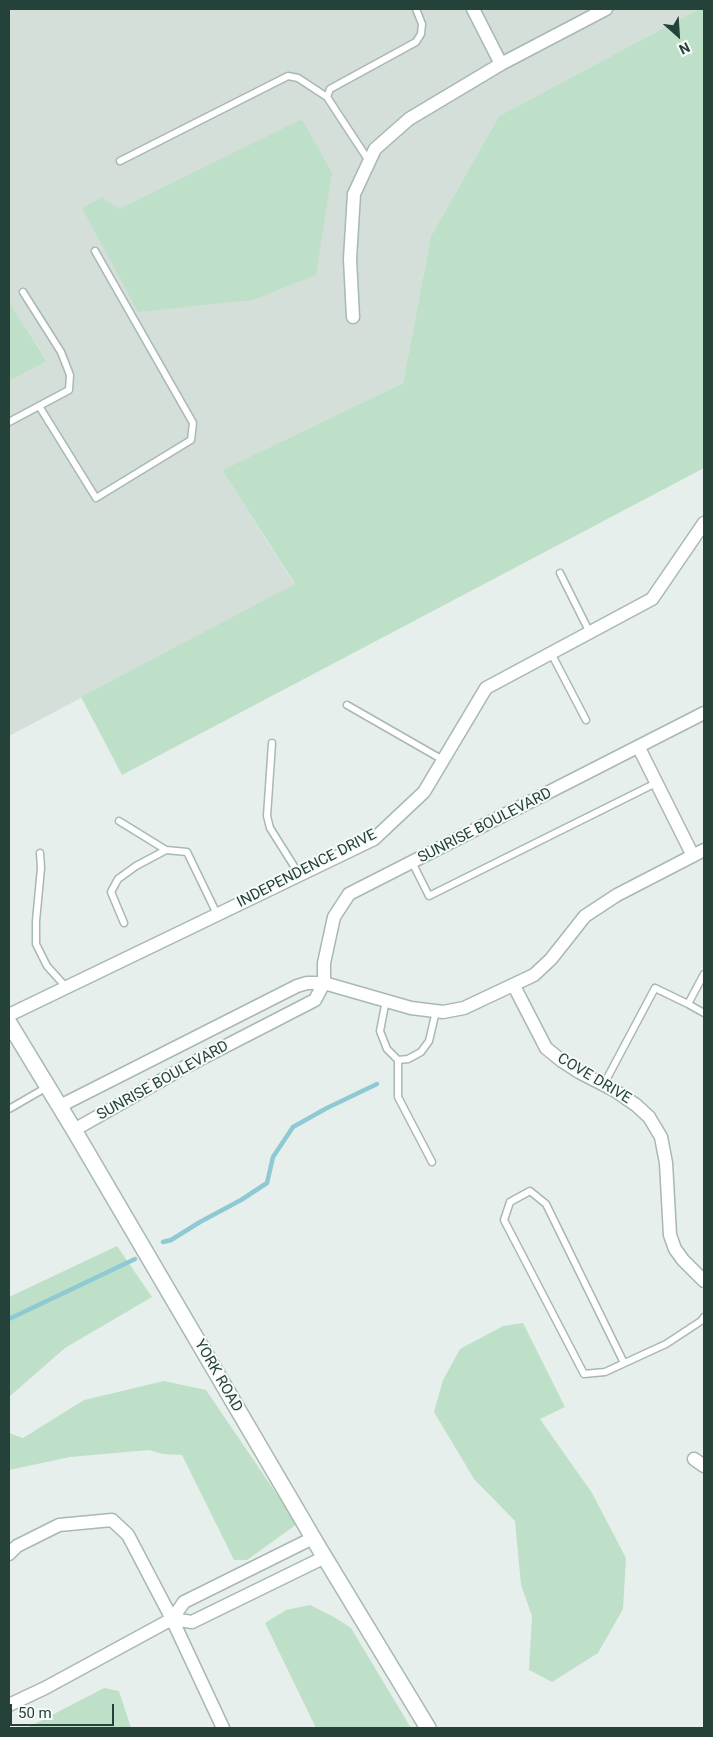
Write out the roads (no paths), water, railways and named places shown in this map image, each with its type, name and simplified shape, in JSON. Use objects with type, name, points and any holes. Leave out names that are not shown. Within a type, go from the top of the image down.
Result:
[{"type":"street","points":[[473,9],[502,64]]},
{"type":"street","points":[[352,317],[350,259],[354,194],[374,149],[409,119],[502,64],[606,9]]},
{"type":"street","name":"INDEPENDENCE DRIVE","points":[[9,1016],[374,839],[424,792],[486,688],[652,599],[703,526]]},
{"type":"street","name":"SUNRISE BOULEVARD","points":[[74,1130],[183,1068],[315,1000],[324,983],[324,963],[334,916],[349,894],[704,714]]},
{"type":"street","points":[[639,748],[656,783],[699,853]]},
{"type":"street","name":"SUNRISE BOULEVARD","points":[[60,1106],[297,986],[307,983],[324,983],[411,1008],[443,1012],[464,1008],[534,976],[551,959],[585,916],[616,895],[699,853]]},
{"type":"street","name":"COVE DRIVE","points":[[514,986],[546,1048],[573,1069],[614,1090],[649,1117],[661,1138],[666,1163],[670,1235],[675,1249],[683,1260],[704,1280]]},
{"type":"street","name":"YORK ROAD","points":[[9,1023],[60,1106],[324,1557],[428,1728]]},
{"type":"street","points":[[9,1554],[17,1546],[59,1525],[112,1520],[128,1535],[172,1618],[223,1728]]},
{"type":"street","points":[[9,1705],[45,1688],[172,1618],[184,1602],[313,1538]]},
{"type":"street","points":[[172,1618],[192,1622],[324,1557]]},
{"type":"lane","points":[[327,97],[330,89],[416,42],[421,34],[422,24],[416,9]]},
{"type":"lane","points":[[120,162],[288,76],[298,78],[327,97],[369,162]]},
{"type":"lane","points":[[39,406],[96,498],[190,440],[192,423],[95,251]]},
{"type":"lane","points":[[9,422],[69,390],[70,375],[61,352],[23,292]]},
{"type":"lane","points":[[560,572],[590,632]]},
{"type":"lane","points":[[551,653],[586,720]]},
{"type":"lane","points":[[347,705],[443,760]]},
{"type":"lane","points":[[272,743],[267,816],[270,828],[300,874]]},
{"type":"lane","points":[[412,862],[429,896],[656,783]]},
{"type":"lane","points":[[119,821],[166,850],[187,852],[218,914]]},
{"type":"lane","points":[[124,922],[111,892],[118,879],[136,866],[166,850]]},
{"type":"lane","points":[[40,854],[41,868],[36,944],[47,966],[66,987]]},
{"type":"lane","points":[[688,1004],[704,974]]},
{"type":"lane","points":[[604,1084],[655,988],[704,1013]]},
{"type":"lane","points":[[386,1000],[380,1030],[387,1050],[398,1060],[398,1097],[432,1162]]},
{"type":"lane","points":[[398,1060],[408,1059],[421,1052],[429,1041],[436,1011]]},
{"type":"lane","points":[[9,1108],[48,1086]]},
{"type":"lane","points":[[624,1363],[546,1204],[530,1192],[510,1202],[504,1220],[584,1374],[605,1372],[666,1344],[701,1321],[704,1317]]},
{"type":"waterway","points":[[163,1242],[171,1240],[267,1183],[273,1157],[293,1127],[377,1084]]},
{"type":"waterway","points":[[9,1319],[135,1259]]}]
